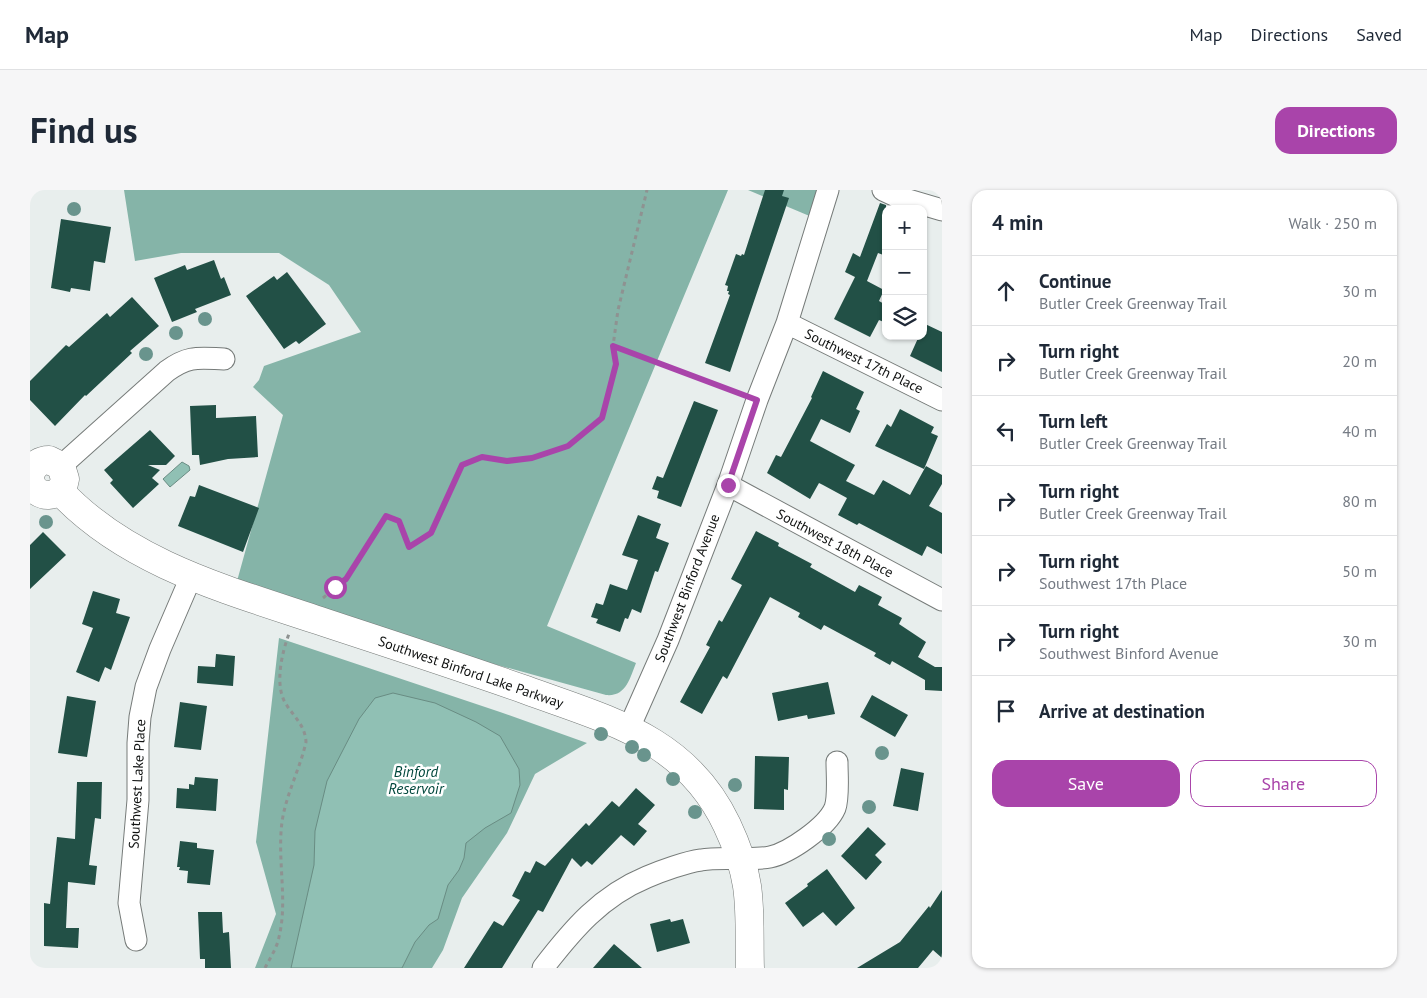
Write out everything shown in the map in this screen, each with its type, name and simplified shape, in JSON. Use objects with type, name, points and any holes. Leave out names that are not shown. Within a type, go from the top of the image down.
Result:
[{"type":"street","name":"Southwest Binford Avenue","points":[[629,728],[668,640],[728,485],[757,400],[787,323],[828,190]]},
{"type":"street","points":[[883,190],[898,197],[942,210]]},
{"type":"street","name":"Southwest 17th Place","points":[[787,323],[942,400]]},
{"type":"street","points":[[39,477],[167,370],[191,358],[224,359]]},
{"type":"street","name":"Southwest Binford Lake Parkway","points":[[39,477],[108,532],[134,548],[191,577],[492,678],[629,728],[654,742],[672,756],[700,784],[727,826],[740,858],[747,885],[750,968]]},
{"type":"street","name":"Southwest 18th Place","points":[[728,485],[942,600]]},
{"type":"street","name":"Southwest Lake Place","points":[[136,940],[129,903],[138,800],[140,717],[146,688],[160,649],[191,577]]},
{"type":"street","points":[[543,968],[593,910],[609,896],[648,876],[701,860],[770,857],[797,845],[815,831],[836,806],[837,762]]},
{"type":"path","points":[[318,602],[346,579],[386,516],[399,521],[409,547],[431,533],[462,465],[482,457],[507,461],[532,458],[568,446],[602,418],[616,364],[613,346],[618,310],[647,190]]},
{"type":"path","points":[[613,346],[757,400]]},
{"type":"path","points":[[266,968],[282,926],[280,860],[282,820],[306,742],[305,731],[285,702],[281,686],[281,665],[289,634]]},
{"type":"shaded area","points":[[124,190],[728,190],[547,626],[636,663],[623,690],[613,695],[606,695],[234,592],[283,415],[253,387],[259,380],[264,366],[361,332],[329,285],[279,253],[181,253],[135,261]]},
{"type":"shaded area","points":[[748,190],[823,190],[819,220]]},
{"type":"shaded area","points":[[279,638],[587,743],[535,774],[507,833],[462,898],[443,950],[432,968],[255,968],[276,914],[256,842]]},
{"type":"water","points":[[182,462],[189,466],[190,470],[170,487],[163,479]]},
{"type":"water","name":"Binford Reservoir","points":[[393,693],[435,703],[476,722],[500,736],[519,769],[520,785],[511,813],[485,828],[466,843],[464,858],[459,870],[448,885],[438,919],[429,925],[415,942],[402,968],[291,968],[314,865],[315,831],[327,781],[359,719],[375,698]]},
{"type":"building","points":[[765,190],[784,190],[782,196],[789,198],[730,372],[705,363],[730,295],[728,294],[729,291],[727,291],[728,286],[725,285],[736,254],[744,255]]},
{"type":"building","points":[[880,203],[886,205],[882,205],[882,254],[878,253],[867,281],[882,289],[879,301],[882,303],[882,321],[879,320],[870,337],[834,319],[855,277],[845,272],[853,253],[860,257]]},
{"type":"building","points":[[61,219],[111,227],[105,263],[94,261],[90,291],[71,288],[70,292],[51,288]]},
{"type":"building","points":[[214,260],[221,279],[224,277],[231,295],[195,309],[197,312],[172,322],[154,278],[185,265],[187,270]]},
{"type":"building","points":[[287,272],[326,324],[299,344],[296,341],[284,349],[246,296],[274,276],[277,280]]},
{"type":"building","points":[[132,297],[159,326],[130,351],[132,353],[85,395],[55,426],[30,400],[30,381],[66,345],[69,347],[107,313],[110,317]]},
{"type":"building","points":[[927,325],[942,332],[942,372],[910,356],[917,340],[927,340]]},
{"type":"building","points":[[823,371],[864,392],[856,409],[860,411],[850,433],[821,419],[810,441],[855,465],[846,481],[874,495],[883,480],[910,495],[926,466],[942,475],[942,484],[929,506],[942,513],[942,554],[927,546],[922,556],[859,523],[857,525],[838,515],[847,498],[819,483],[810,499],[767,473],[776,455],[781,457],[812,398]]},
{"type":"building","points":[[694,401],[718,410],[681,507],[657,498],[659,491],[652,489],[657,476],[663,478]]},
{"type":"building","points":[[216,405],[216,418],[256,416],[258,457],[228,459],[200,465],[199,455],[192,455],[190,406]]},
{"type":"building","points":[[900,409],[934,427],[931,433],[938,436],[924,469],[875,446],[887,424],[891,427]]},
{"type":"building","points":[[150,430],[175,456],[166,465],[148,465],[160,470],[152,478],[159,484],[133,508],[110,483],[113,480],[104,470]]},
{"type":"building","points":[[199,485],[259,508],[243,552],[178,526],[190,496],[195,497]]},
{"type":"building","points":[[638,515],[661,524],[656,538],[669,543],[658,572],[655,571],[641,613],[632,609],[628,619],[625,618],[620,632],[596,623],[598,619],[591,617],[596,603],[603,605],[610,584],[627,590],[638,560],[622,555]]},
{"type":"building","points":[[756,531],[779,543],[778,546],[812,564],[810,567],[855,592],[859,585],[882,597],[878,605],[902,618],[899,624],[926,642],[918,657],[935,667],[942,667],[942,691],[925,690],[925,680],[892,661],[890,665],[874,656],[876,653],[824,625],[821,630],[798,617],[800,613],[770,597],[727,679],[723,676],[702,714],[680,702],[710,647],[706,645],[719,620],[722,622],[742,585],[731,579]]},
{"type":"building","points":[[43,532],[66,555],[30,589],[30,545]]},
{"type":"building","points":[[93,591],[120,599],[116,613],[130,617],[111,670],[105,667],[99,682],[76,672],[93,628],[82,624]]},
{"type":"building","points":[[216,654],[235,656],[233,686],[197,683],[198,666],[215,667]]},
{"type":"building","points":[[828,682],[835,714],[808,719],[807,715],[778,721],[772,693]]},
{"type":"building","points":[[872,695],[908,715],[895,737],[860,717]]},
{"type":"building","points":[[67,696],[96,701],[87,757],[58,753]]},
{"type":"building","points":[[180,702],[207,706],[201,750],[174,747]]},
{"type":"building","points":[[755,756],[789,757],[788,790],[784,789],[784,810],[754,809]]},
{"type":"building","points":[[901,768],[924,773],[918,811],[893,806]]},
{"type":"building","points":[[195,777],[218,779],[216,811],[176,808],[177,788],[189,789],[189,784],[194,785]]},
{"type":"building","points":[[77,782],[102,782],[101,819],[95,818],[89,865],[97,866],[95,885],[68,882],[66,928],[79,928],[78,948],[44,946],[44,903],[50,904],[57,837],[75,839]]},
{"type":"building","points":[[636,788],[655,805],[638,824],[647,831],[634,846],[621,835],[592,865],[587,861],[581,867],[572,858],[543,912],[538,910],[502,968],[464,968],[494,921],[503,926],[520,900],[512,896],[525,871],[530,873],[536,861],[545,866],[586,823],[589,826],[612,801],[619,807]]},
{"type":"building","points":[[868,827],[886,844],[875,855],[882,862],[866,880],[841,856]]},
{"type":"building","points":[[180,841],[197,843],[197,848],[214,850],[210,885],[187,883],[188,871],[179,870],[180,867],[177,867]]},
{"type":"building","points":[[827,869],[855,908],[836,926],[823,912],[803,927],[785,903]]},
{"type":"building","points":[[942,890],[942,958],[933,950],[918,968],[857,968],[900,942],[929,906],[930,908]]},
{"type":"building","points":[[198,912],[222,912],[223,933],[229,932],[231,968],[205,968],[205,959],[200,959]]},
{"type":"building","points":[[670,919],[671,922],[683,919],[690,943],[657,952],[650,924]]},
{"type":"building","points":[[614,944],[642,968],[593,968]]},
{"type":"route","points":[[335,587],[346,579],[386,516],[399,521],[409,547],[431,533],[462,465],[482,457],[507,461],[532,458],[568,446],[602,418],[616,364],[613,346],[757,400],[728,485]]}]
